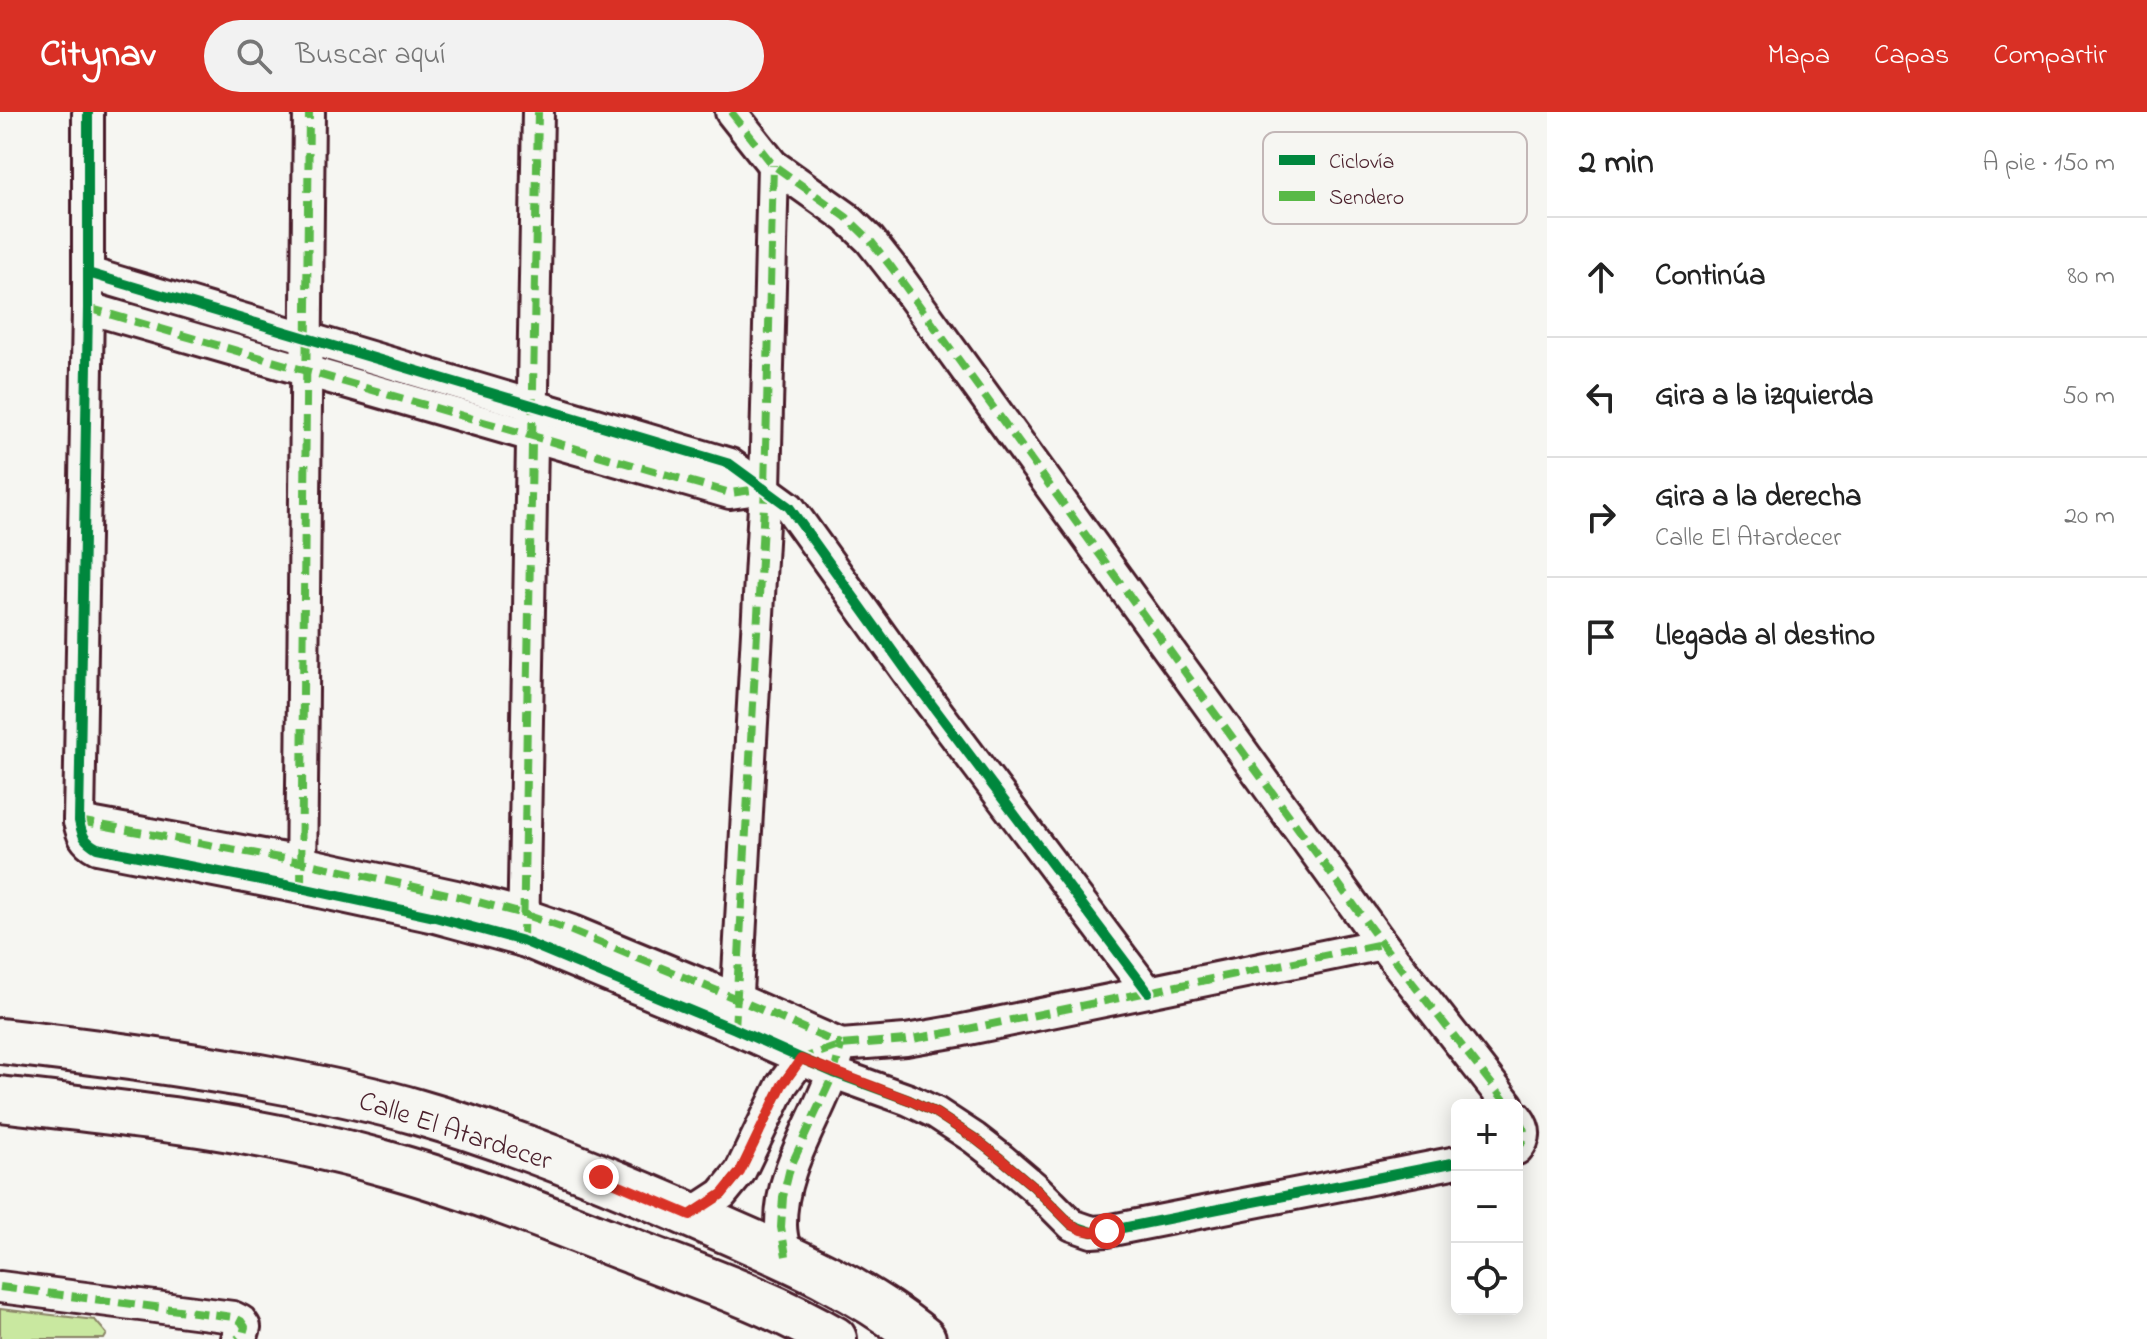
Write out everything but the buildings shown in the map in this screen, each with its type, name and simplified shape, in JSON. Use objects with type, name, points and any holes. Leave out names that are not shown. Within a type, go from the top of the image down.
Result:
[{"type":"street","points":[[88,112],[88,308],[79,821],[86,843],[97,848],[301,875],[435,917],[572,931],[737,999],[936,1113],[1001,1159],[1072,1225],[1082,1230],[1092,1232],[1451,1163]]},
{"type":"street","points":[[301,875],[309,112]]},
{"type":"street","points":[[523,928],[538,112]]},
{"type":"street","points":[[731,112],[773,165],[846,217],[870,240],[892,268],[1382,944],[1503,1099]]},
{"type":"street","points":[[735,1029],[765,488],[773,165]]},
{"type":"street","points":[[88,273],[730,464],[789,507],[914,681],[1148,992]]},
{"type":"street","points":[[88,308],[730,493],[765,488]]},
{"type":"street","points":[[523,928],[801,1059],[837,1059],[906,1040],[1382,944]]},
{"type":"street","name":"Calle El Atardecer","points":[[0,1041],[231,1072],[323,1089],[416,1112],[561,1162],[786,1256],[874,1304],[923,1339]]},
{"type":"street","points":[[690,1215],[722,1194],[740,1172],[782,1085],[801,1059]]},
{"type":"street","points":[[762,1303],[786,1256],[781,1227],[783,1197],[790,1168],[837,1059]]},
{"type":"street","name":"Calle El Atardecer","points":[[0,1099],[209,1125],[394,1166],[567,1226],[762,1303],[834,1339]]},
{"type":"street","points":[[0,1287],[233,1317],[245,1327],[237,1339]]},
{"type":"green space","points":[[0,1309],[95,1320],[107,1334],[104,1339],[0,1339]]},
{"type":"marked path","points":[[301,888],[309,112]]},
{"type":"marked path","points":[[523,941],[538,112]]},
{"type":"marked path","points":[[731,112],[773,165],[846,217],[870,240],[892,268],[1382,944],[1503,1099]]},
{"type":"marked path","points":[[735,1029],[765,488],[773,165]]},
{"type":"marked path","points":[[88,308],[730,493],[765,488]]},
{"type":"marked path","points":[[79,821],[301,862],[523,914],[572,931],[841,1045]]},
{"type":"marked path","points":[[690,1215],[722,1194],[740,1172],[782,1085],[801,1059],[841,1045],[906,1040],[958,1031],[1382,944]]},
{"type":"marked path","points":[[786,1256],[781,1227],[783,1197],[790,1168],[834,1073],[841,1045]]},
{"type":"marked path","points":[[1523,1130],[1523,1137]]},
{"type":"marked path","points":[[0,1287],[233,1317],[245,1327],[237,1339]]},
{"type":"cycle path","points":[[88,112],[88,308],[79,821],[89,843],[97,848],[435,917],[523,941],[936,1113],[1001,1159],[1072,1225],[1092,1232],[1451,1163]]},
{"type":"cycle path","points":[[88,273],[730,464],[789,507],[914,681],[1148,992]]},
{"type":"route","points":[[601,1177],[690,1215],[722,1194],[740,1172],[782,1085],[801,1059],[936,1113],[1001,1159],[1072,1225],[1092,1232],[1107,1231]]}]
